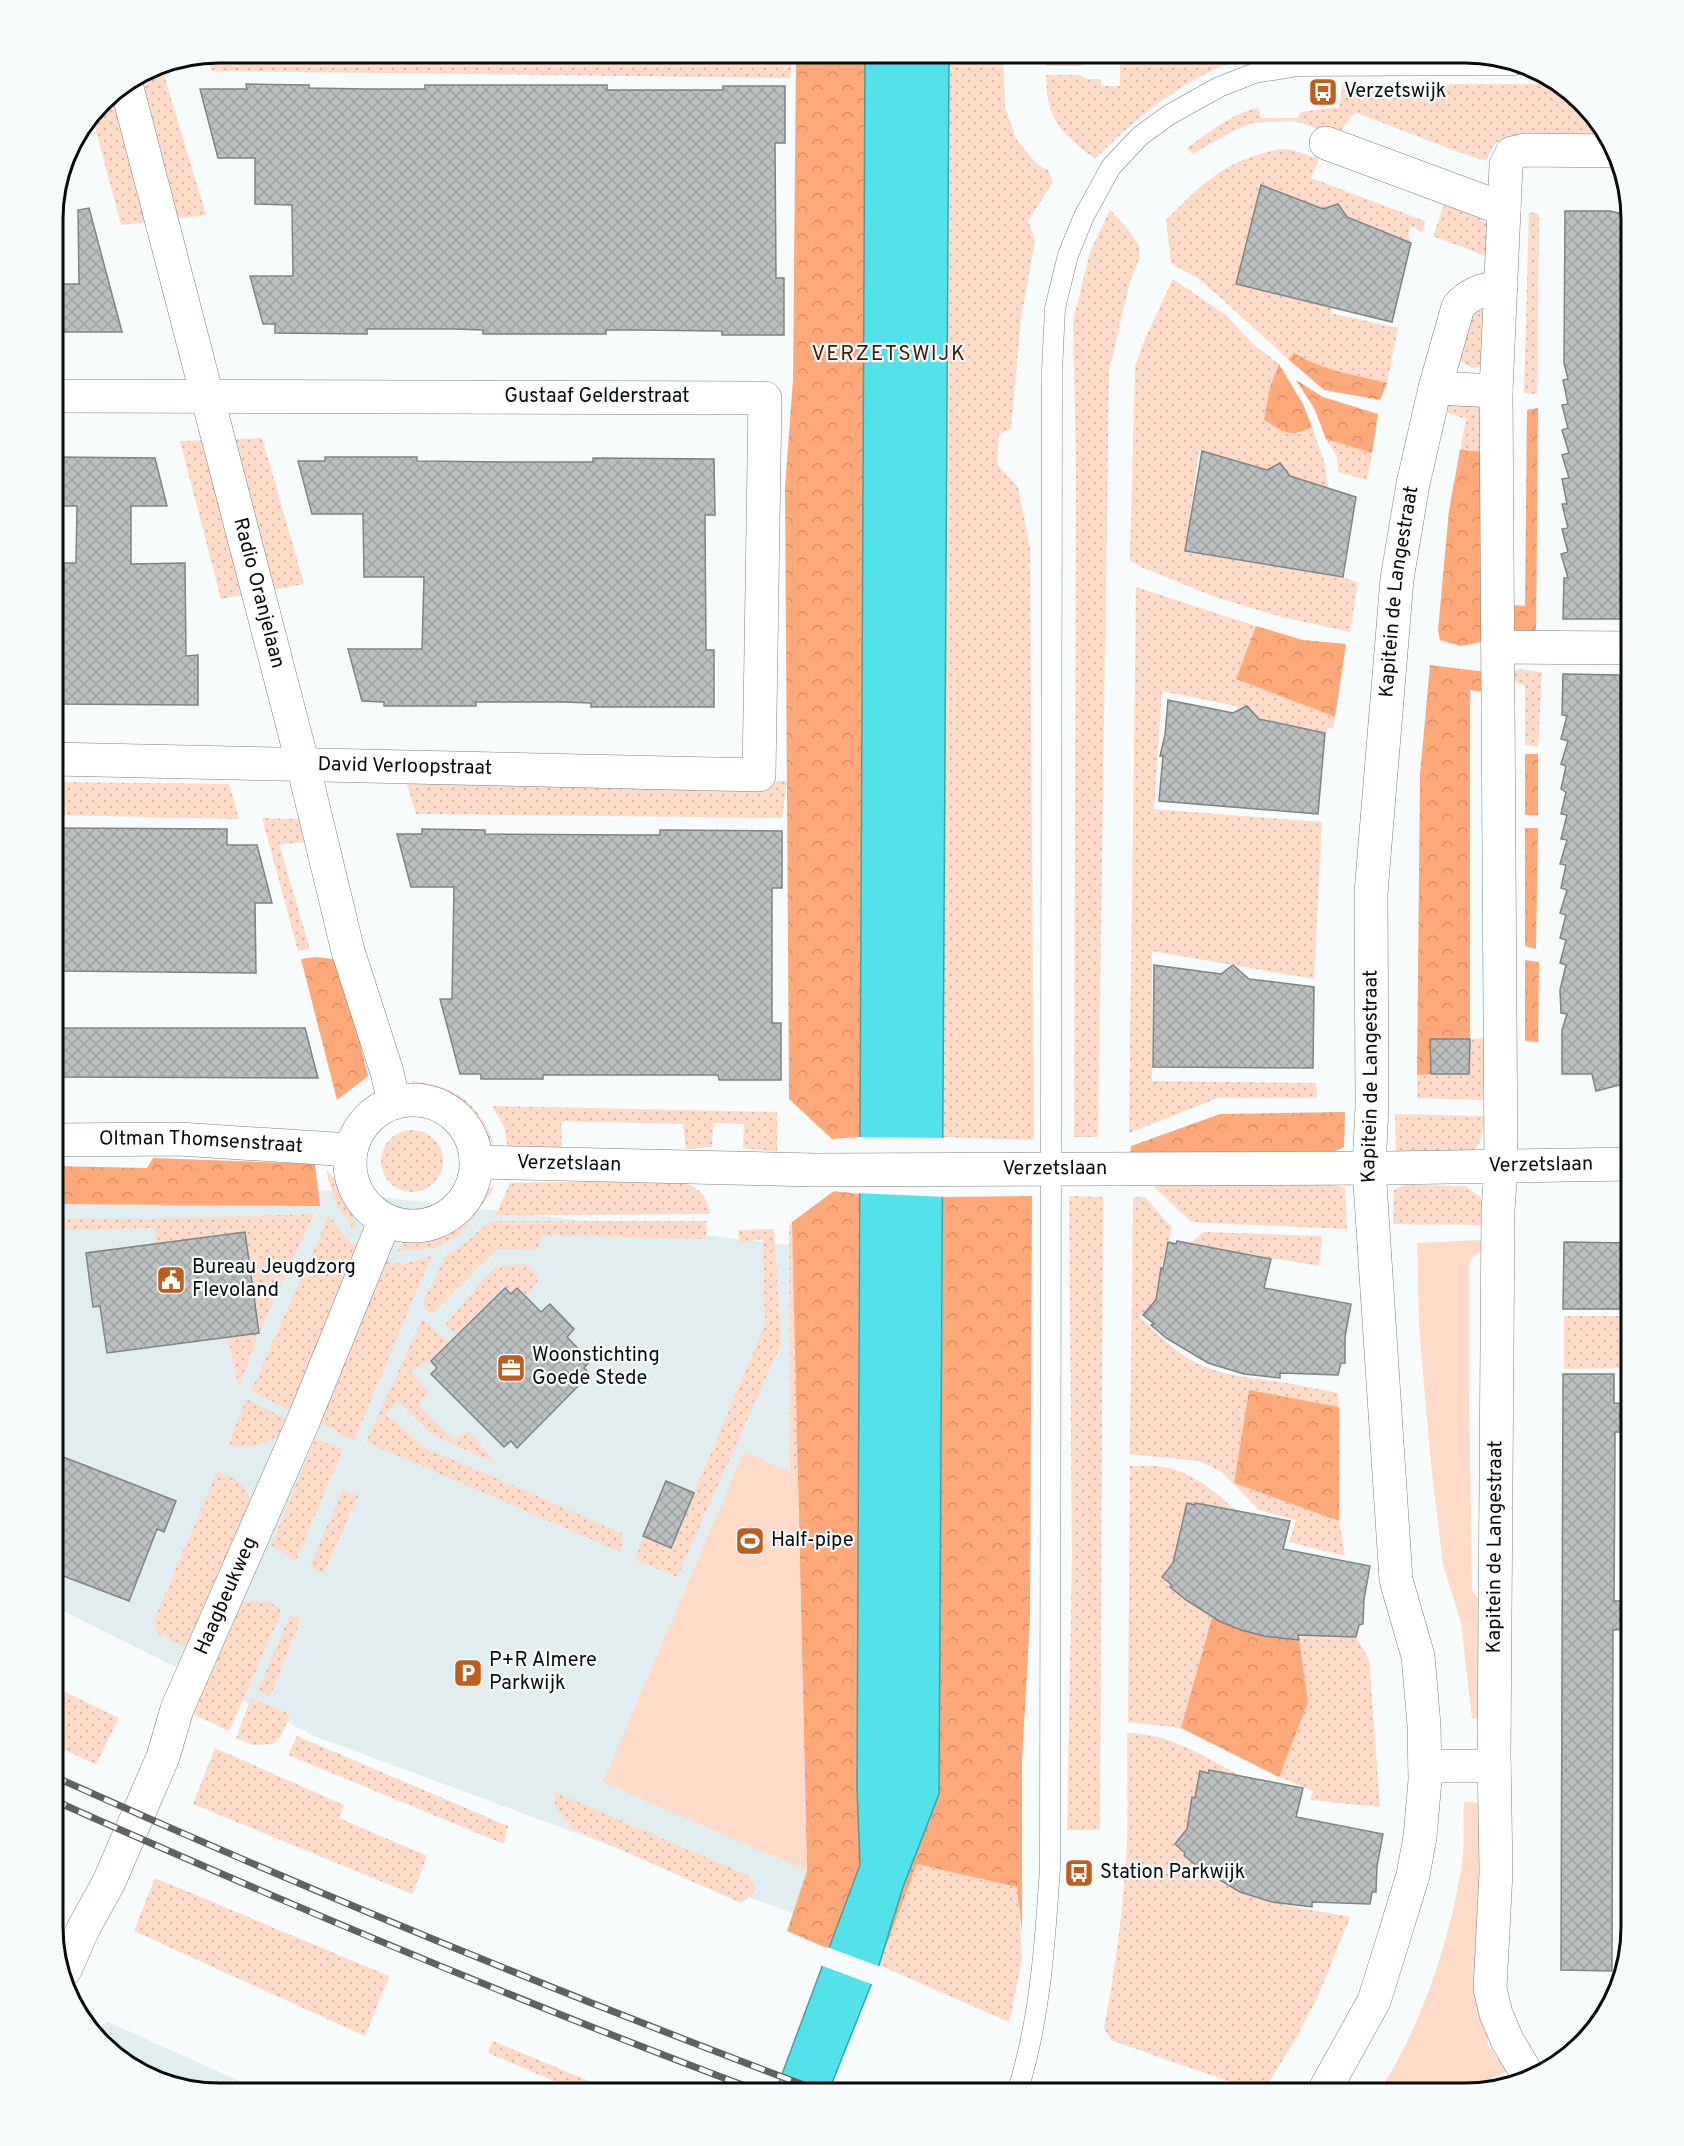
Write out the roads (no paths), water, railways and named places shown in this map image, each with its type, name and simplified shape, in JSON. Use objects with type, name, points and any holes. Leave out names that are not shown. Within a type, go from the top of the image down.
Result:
[{"type":"street","name":"Radio Oranjelaan","points":[[128,92],[303,765],[348,951],[387,1072],[394,1102]]},
{"type":"street","points":[[1326,143],[1505,193]]},
{"type":"street","name":"Kapitein de Langestraat","points":[[1525,2071],[1508,2042],[1496,2014],[1490,1989],[1496,1872],[1494,1766],[1498,1218],[1501,1167],[1496,391],[1506,165],[1512,153],[1525,150],[1605,151]]},
{"type":"street","name":"Kapitein de Langestraat","points":[[1329,2083],[1374,2001],[1394,1938],[1413,1875],[1425,1766],[1418,1656],[1396,1580],[1369,1168],[1372,1106],[1371,892],[1398,568],[1413,484],[1435,388],[1458,307],[1466,297],[1501,286]]},
{"type":"street","points":[[1435,388],[1496,391]]},
{"type":"street","name":"Gustaaf Gelderstraat","points":[[63,396],[765,398],[759,775]]},
{"type":"street","points":[[1499,647],[1621,648]]},
{"type":"street","name":"David Verloopstraat","points":[[63,759],[759,775]]},
{"type":"street","points":[[414,1100],[433,1103],[451,1112],[465,1126],[474,1143],[477,1162],[475,1181],[467,1198],[455,1211],[439,1221],[422,1226],[403,1226],[386,1220],[369,1208],[356,1191],[350,1171],[351,1150],[359,1129],[374,1113],[394,1102],[414,1100]]},
{"type":"street","name":"Oltman Thomsenstraat","points":[[63,1140],[179,1139],[351,1150]]},
{"type":"street","name":"Verzetslaan","points":[[477,1162],[815,1170],[1369,1168],[1621,1164]]},
{"type":"street","name":"Haagbeukweg","points":[[68,1964],[83,1929],[109,1882],[163,1757],[177,1709],[303,1422],[386,1220]]},
{"type":"street","points":[[1425,1766],[1494,1766]]},
{"type":"lane","points":[[1020,2083],[1029,2045],[1044,1951],[1050,1868],[1052,371],[1055,308],[1068,255],[1084,216],[1111,167],[1140,136],[1169,115],[1219,87],[1255,73],[1298,66],[1490,65]]},
{"type":"water","points":[[865,63],[949,63],[939,1794],[903,1887],[879,1965],[832,2083],[779,2083],[860,1865],[857,1788]]},
{"type":"railway","points":[[63,1780],[244,1860],[436,1940],[799,2083]]},
{"type":"railway","points":[[63,1804],[406,1952],[738,2083]]},
{"type":"place","name":"Verzetswijk","points":[[1323,92]]},
{"type":"place","name":"Bureau Jeugdzorg Flevoland","points":[[171,1280]]},
{"type":"place","name":"Woonstichting Goede Stede","points":[[511,1368]]},
{"type":"place","name":"Half-pipe","points":[[750,1541]]},
{"type":"place","name":"P+R Almere Parkwijk","points":[[468,1673]]},
{"type":"place","name":"Station Parkwijk","points":[[1079,1873]]},
{"type":"district","name":"VERZETSWIJK","points":[[889,354]]}]
